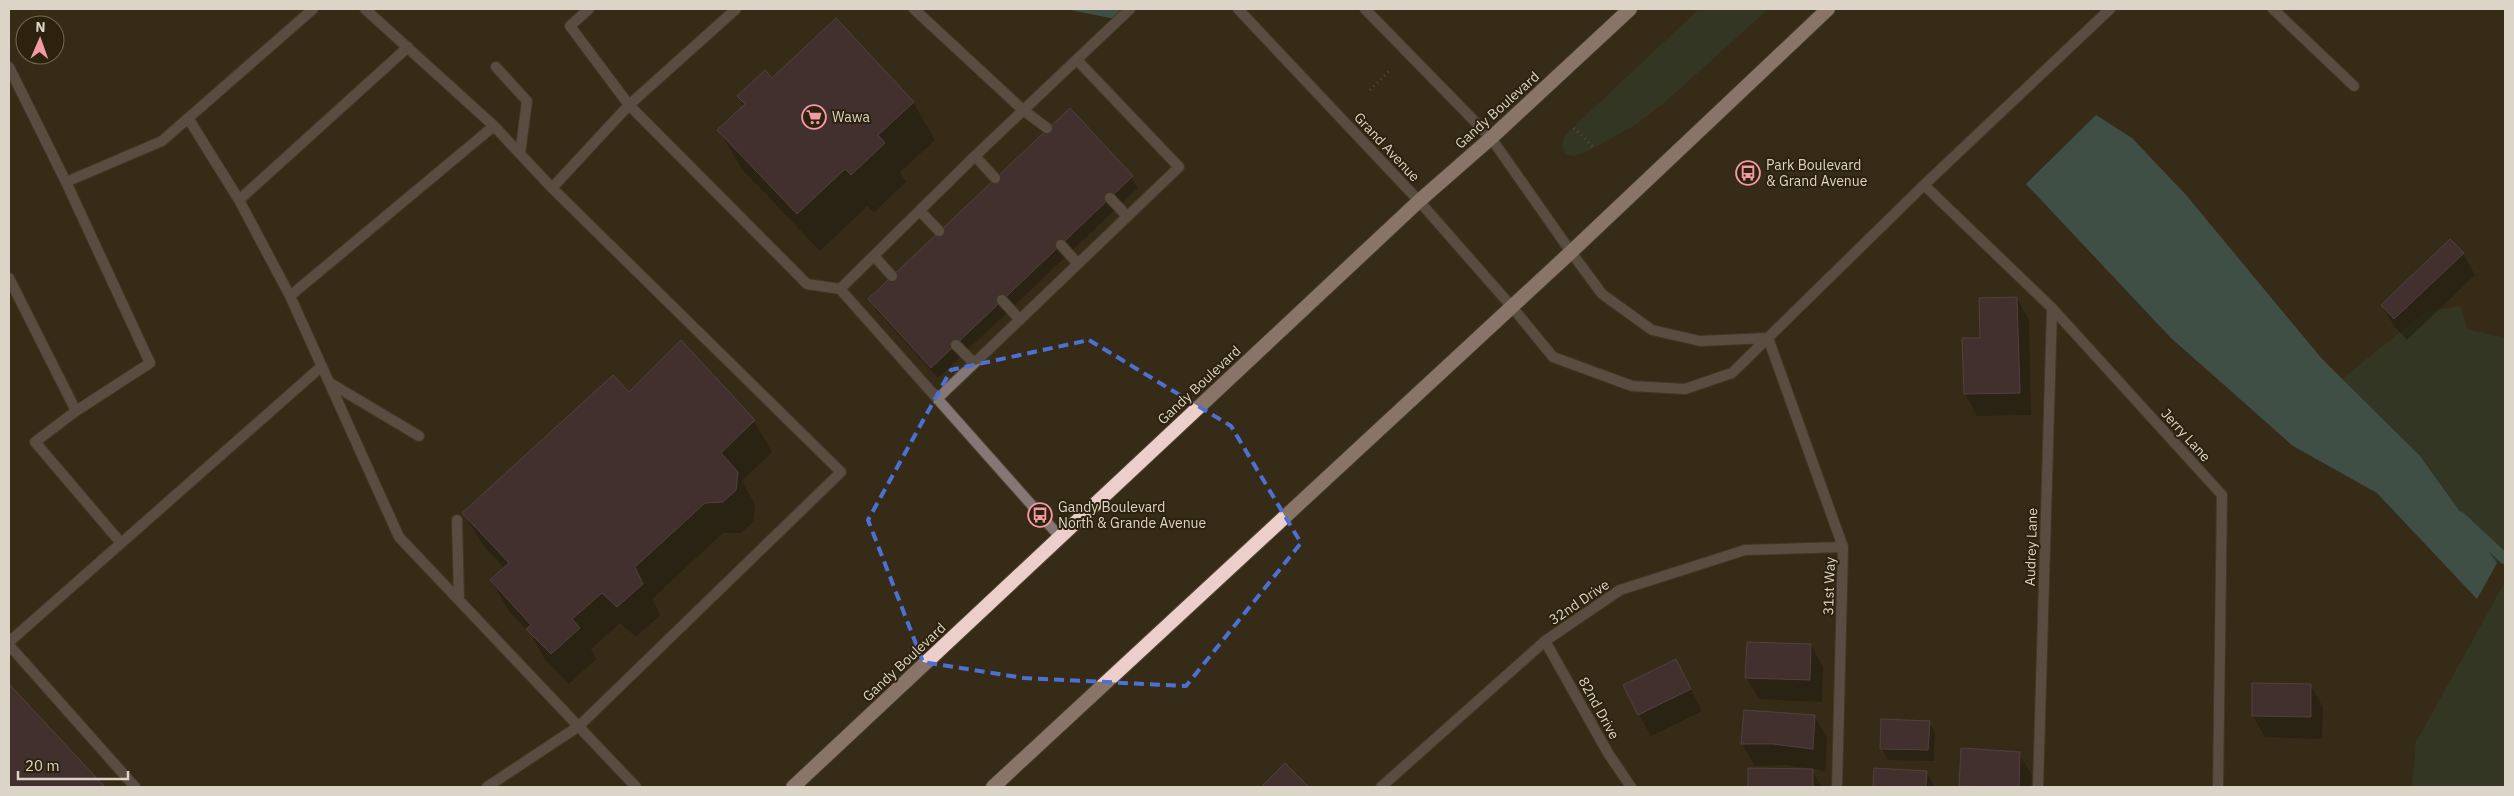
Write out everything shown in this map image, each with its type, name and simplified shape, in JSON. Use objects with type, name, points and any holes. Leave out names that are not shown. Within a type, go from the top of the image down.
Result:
[{"type":"highway","name":"Gandy Boulevard","points":[[793,787],[1419,201],[1492,138],[1630,9]]},
{"type":"highway","points":[[992,787],[1512,307],[1828,9]]},
{"type":"street","points":[[66,182],[162,141],[313,9]]},
{"type":"street","points":[[365,9],[494,126],[552,188],[841,472],[579,726],[487,787]]},
{"type":"street","points":[[589,9],[570,26],[630,105],[807,284],[840,289],[1060,537]]},
{"type":"street","points":[[552,188],[630,105],[736,9]]},
{"type":"street","points":[[914,9],[1023,110],[1048,128]]},
{"type":"street","points":[[840,289],[975,156],[1130,9]]},
{"type":"street","name":"Grand Avenue","points":[[1238,9],[1419,201],[1553,357],[1632,386],[1685,389],[1732,374],[1924,184],[2110,9]]},
{"type":"street","points":[[1365,9],[1492,138],[1602,294],[1652,330],[1700,341],[1768,338]]},
{"type":"street","points":[[2273,9],[2354,86]]},
{"type":"street","points":[[239,200],[408,47]]},
{"type":"street","points":[[937,399],[1179,167],[1077,60]]},
{"type":"street","points":[[9,67],[66,182],[150,363],[76,411],[35,442],[121,543]]},
{"type":"street","points":[[496,67],[527,101],[520,154]]},
{"type":"street","points":[[188,118],[239,200],[290,296],[399,537],[636,787]]},
{"type":"street","points":[[290,296],[494,126]]},
{"type":"street","points":[[975,156],[995,178]]},
{"type":"street","name":"Jerry Lane","points":[[1924,184],[2052,308],[2222,495],[2218,787]]},
{"type":"street","points":[[1110,198],[1127,216]]},
{"type":"street","points":[[920,211],[939,231]]},
{"type":"street","points":[[1061,245],[1078,264]]},
{"type":"street","points":[[874,256],[892,276]]},
{"type":"street","points":[[9,278],[76,411]]},
{"type":"street","points":[[1002,300],[1020,320]]},
{"type":"street","name":"Audrey Lane","points":[[2038,787],[2052,308]]},
{"type":"street","name":"31st Way","points":[[1768,338],[1844,547],[1836,787]]},
{"type":"street","points":[[956,344],[974,364]]},
{"type":"street","points":[[134,787],[9,643],[322,366]]},
{"type":"street","points":[[329,383],[419,436]]},
{"type":"street","points":[[457,520],[459,600]]},
{"type":"street","name":"32nd Drive","points":[[1382,787],[1545,641],[1620,590],[1745,550],[1844,547]]},
{"type":"street","name":"82nd Drive","points":[[1545,641],[1608,753],[1631,787]]},
{"type":"path","points":[[1370,90],[1389,71]]},
{"type":"path","points":[[1574,128],[1594,148]]},
{"type":"highlighted area","points":[[1089,340],[1231,426],[1301,543],[1186,686],[1024,678],[923,662],[868,520],[951,370]]},
{"type":"green space","points":[[1699,9],[1768,9],[1663,104],[1632,127],[1588,151],[1574,156],[1565,154],[1562,147],[1564,136]]},
{"type":"green space","points":[[2461,306],[2467,329],[2505,338],[2505,548],[2497,563],[2420,456],[2342,379],[2425,312]]},
{"type":"green space","points":[[2505,582],[2505,787],[2412,787],[2416,742]]},
{"type":"water","points":[[1065,9],[1133,9],[1121,20]]},
{"type":"water","points":[[2096,115],[2132,138],[2186,195],[2322,359],[2420,456],[2497,563],[2477,599],[2377,493],[2293,446],[2171,338],[2026,184]]},
{"type":"building","name":"Wawa","points":[[836,18],[914,102],[878,135],[885,143],[851,175],[845,169],[797,214],[717,130],[745,104],[737,96],[765,70],[772,78]]},
{"type":"building","points":[[1070,108],[1133,176],[931,368],[868,299]]},
{"type":"building","points":[[2450,239],[2464,253],[2394,319],[2381,305]]},
{"type":"building","points":[[2017,297],[2020,393],[1964,394],[1962,338],[1980,338],[1979,298]]},
{"type":"building","points":[[681,340],[755,420],[721,453],[738,472],[736,490],[723,502],[705,503],[635,567],[643,584],[617,607],[602,593],[572,619],[580,628],[551,654],[526,629],[531,625],[490,580],[509,563],[462,513],[613,375],[629,392]]},
{"type":"building","points":[[1747,642],[1811,644],[1810,680],[1745,678]]},
{"type":"building","points":[[1676,659],[1691,689],[1638,715],[1623,685]]},
{"type":"building","points":[[2252,683],[2311,684],[2311,717],[2252,716]]},
{"type":"building","points":[[9,684],[105,787],[9,787]]},
{"type":"building","points":[[1744,710],[1815,715],[1813,749],[1773,744],[1741,744]]},
{"type":"building","points":[[1881,719],[1930,721],[1928,750],[1880,749]]},
{"type":"building","points":[[1961,748],[2020,752],[2019,787],[1959,786]]},
{"type":"building","points":[[1285,763],[1309,787],[1261,787]]},
{"type":"building","points":[[1748,768],[1813,769],[1813,787],[1748,787]]},
{"type":"building","points":[[1874,768],[1927,771],[1926,787],[1873,787]]},
{"type":"waterway","points":[[2460,517],[2505,559]]},
{"type":"place","name":"Wawa","points":[[814,117]]},
{"type":"place","name":"Park Boulevard & Grand Avenue","points":[[1748,173]]},
{"type":"place","name":"Gandy Boulevard North & Grande Avenue","points":[[1040,515]]}]
